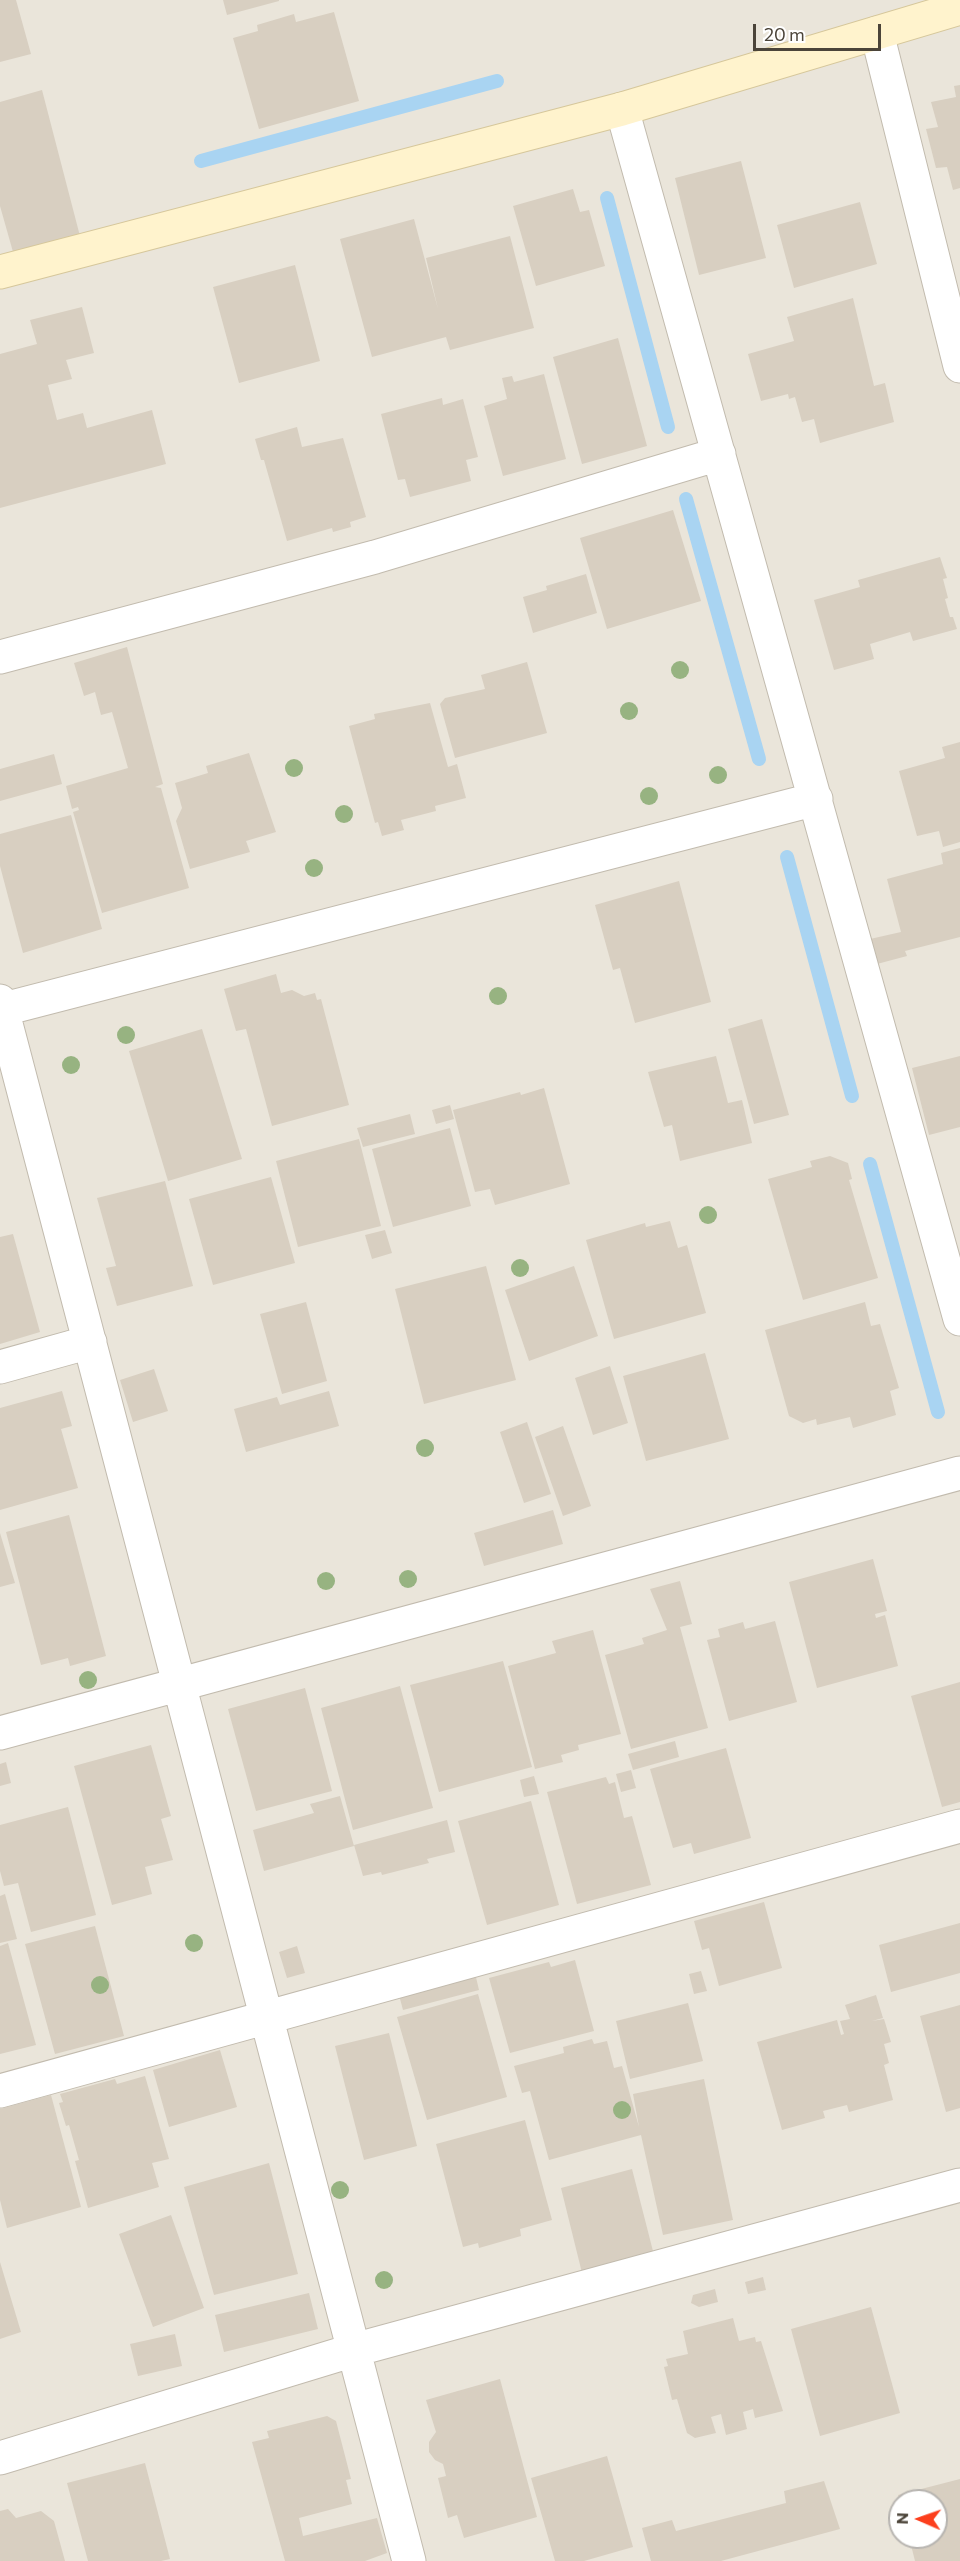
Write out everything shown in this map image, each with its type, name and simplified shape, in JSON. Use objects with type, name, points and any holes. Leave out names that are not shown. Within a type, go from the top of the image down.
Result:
[{"type":"street","points":[[0,272],[622,109],[960,8]]},
{"type":"street","points":[[877,33],[960,366]]},
{"type":"street","points":[[622,109],[960,1319]]},
{"type":"street","points":[[0,657],[375,557],[719,454]]},
{"type":"street","points":[[409,2561],[1,1006],[816,799]]},
{"type":"street","points":[[0,1367],[90,1342]]},
{"type":"street","points":[[0,1733],[960,1473]]},
{"type":"street","points":[[0,2091],[960,1826]]},
{"type":"street","points":[[0,2458],[354,2350],[960,2185]]},
{"type":"shaded area","points":[[0,0],[960,0],[960,2561],[0,2561]]},
{"type":"building","points":[[0,0],[16,0],[31,54],[0,62]]},
{"type":"building","points":[[223,0],[279,0],[279,1],[227,15]]},
{"type":"building","points":[[334,12],[359,101],[259,129],[233,38],[258,31],[257,25],[294,14],[296,22]]},
{"type":"building","points":[[960,85],[960,188],[953,190],[947,167],[936,168],[926,129],[938,127],[931,102],[956,97],[954,86]]},
{"type":"building","points":[[42,90],[81,240],[15,259],[0,206],[0,102]]},
{"type":"building","points":[[741,161],[766,258],[699,275],[675,178]]},
{"type":"building","points":[[573,189],[580,212],[589,210],[605,266],[536,286],[513,206]]},
{"type":"building","points":[[860,202],[877,264],[794,288],[777,225]]},
{"type":"building","points":[[414,219],[438,309],[426,258],[510,236],[534,328],[450,350],[446,337],[372,357],[340,239]]},
{"type":"building","points":[[295,265],[320,361],[239,383],[213,287]]},
{"type":"building","points":[[853,298],[874,386],[885,383],[894,422],[820,443],[814,419],[802,422],[795,397],[789,399],[788,394],[761,401],[748,354],[794,341],[787,317]]},
{"type":"building","points":[[82,307],[94,353],[66,360],[72,379],[48,385],[57,420],[83,413],[87,428],[152,410],[166,464],[0,508],[0,354],[37,344],[30,320]]},
{"type":"building","points":[[618,338],[647,446],[582,464],[553,357]]},
{"type":"building","points":[[544,374],[566,459],[503,476],[484,406],[507,399],[502,378],[512,376],[514,382]]},
{"type":"building","points":[[442,398],[443,405],[463,399],[478,457],[466,460],[471,481],[410,497],[405,479],[398,480],[381,414]]},
{"type":"building","points":[[297,427],[302,447],[343,438],[366,517],[350,522],[351,527],[333,532],[332,528],[287,541],[264,460],[261,460],[255,439]]},
{"type":"building","points":[[673,510],[701,601],[607,629],[580,538]]},
{"type":"building","points":[[940,557],[947,578],[943,579],[948,598],[945,599],[950,617],[953,617],[957,629],[913,641],[910,632],[870,644],[874,659],[834,670],[814,600],[860,587],[858,580]]},
{"type":"building","points":[[586,574],[597,613],[533,633],[523,597],[547,590],[546,586]]},
{"type":"building","points":[[127,647],[163,784],[155,787],[161,788],[189,888],[102,913],[73,812],[79,810],[78,807],[72,809],[66,786],[128,768],[112,712],[101,715],[95,692],[84,696],[74,663]]},
{"type":"building","points":[[527,662],[547,733],[455,758],[440,704],[445,698],[485,689],[481,675]]},
{"type":"building","points":[[430,703],[448,767],[457,764],[466,798],[435,806],[436,811],[401,820],[404,830],[382,836],[378,822],[375,823],[349,726],[375,719],[374,714]]},
{"type":"building","points":[[960,742],[960,842],[943,847],[939,831],[917,836],[899,771],[945,758],[942,747]]},
{"type":"building","points":[[249,753],[276,832],[246,841],[250,852],[190,869],[176,821],[182,808],[175,783],[208,773],[206,766]]},
{"type":"building","points":[[54,754],[62,784],[0,801],[0,769]]},
{"type":"building","points":[[71,815],[102,929],[23,953],[0,866],[0,834]]},
{"type":"building","points":[[960,848],[960,937],[905,951],[907,956],[877,964],[870,939],[901,932],[887,879],[943,864],[941,853]]},
{"type":"building","points":[[679,881],[711,1002],[635,1023],[620,968],[613,970],[595,905]]},
{"type":"building","points":[[276,974],[281,993],[292,990],[304,996],[315,993],[317,1000],[321,999],[349,1105],[272,1126],[246,1029],[236,1031],[224,989]]},
{"type":"building","points":[[762,1019],[789,1115],[754,1124],[728,1029]]},
{"type":"building","points":[[202,1029],[242,1159],[168,1181],[129,1051]]},
{"type":"building","points":[[716,1056],[728,1103],[742,1100],[752,1143],[680,1161],[672,1125],[664,1127],[648,1072]]},
{"type":"building","points":[[960,1056],[960,1127],[929,1135],[912,1068]]},
{"type":"building","points":[[544,1088],[570,1184],[495,1205],[490,1189],[475,1192],[453,1110]]},
{"type":"building","points":[[450,1105],[454,1119],[436,1124],[432,1110]]},
{"type":"building","points":[[410,1114],[415,1134],[363,1147],[357,1128]]},
{"type":"building","points":[[450,1128],[471,1206],[393,1227],[372,1149]]},
{"type":"building","points":[[359,1139],[381,1226],[298,1247],[276,1161]]},
{"type":"building","points":[[830,1156],[848,1163],[852,1179],[849,1180],[878,1278],[803,1300],[768,1179],[812,1167],[810,1161]]},
{"type":"building","points":[[271,1177],[295,1263],[213,1285],[189,1199]]},
{"type":"building","points":[[165,1181],[193,1286],[117,1306],[106,1268],[116,1266],[97,1198]]},
{"type":"building","points":[[670,1221],[678,1248],[687,1245],[706,1313],[614,1339],[586,1240],[645,1223],[646,1227]]},
{"type":"building","points":[[385,1230],[392,1253],[372,1259],[365,1235]]},
{"type":"building","points":[[13,1234],[40,1332],[0,1344],[0,1237]]},
{"type":"building","points":[[486,1266],[516,1380],[424,1404],[395,1289]]},
{"type":"building","points":[[574,1266],[598,1336],[529,1361],[505,1290]]},
{"type":"building","points":[[306,1302],[327,1381],[282,1394],[260,1314]]},
{"type":"building","points":[[865,1302],[871,1326],[880,1324],[899,1388],[890,1391],[896,1415],[853,1428],[850,1417],[817,1425],[816,1419],[803,1423],[789,1416],[765,1330]]},
{"type":"building","points":[[705,1353],[729,1439],[646,1461],[623,1376]]},
{"type":"building","points":[[610,1366],[628,1423],[593,1435],[575,1378]]},
{"type":"building","points":[[154,1369],[168,1411],[133,1422],[120,1380]]},
{"type":"building","points":[[62,1391],[72,1426],[61,1429],[78,1488],[0,1510],[0,1408]]},
{"type":"building","points":[[329,1391],[339,1426],[246,1452],[234,1409],[277,1397],[280,1405]]},
{"type":"building","points":[[527,1422],[551,1494],[524,1503],[500,1432]]},
{"type":"building","points":[[563,1426],[591,1506],[563,1516],[535,1437]]},
{"type":"building","points":[[553,1510],[563,1544],[484,1566],[474,1533]]},
{"type":"building","points":[[69,1515],[106,1656],[70,1666],[68,1658],[41,1665],[6,1532]]},
{"type":"building","points":[[0,1533],[15,1583],[0,1587]]},
{"type":"building","points":[[873,1559],[887,1611],[875,1614],[876,1618],[885,1615],[898,1666],[817,1688],[789,1582]]},
{"type":"building","points":[[680,1581],[692,1624],[680,1627],[708,1728],[631,1749],[605,1655],[644,1644],[642,1638],[667,1630],[650,1589]]},
{"type":"building","points":[[775,1621],[797,1702],[729,1721],[707,1640],[720,1637],[718,1629],[743,1622],[745,1629]]},
{"type":"building","points":[[593,1630],[621,1734],[578,1745],[579,1750],[561,1755],[563,1762],[535,1769],[508,1666],[556,1653],[552,1641]]},
{"type":"building","points":[[503,1661],[532,1767],[439,1792],[410,1685]]},
{"type":"building","points":[[960,1682],[960,1802],[942,1807],[911,1696]]},
{"type":"building","points":[[400,1686],[433,1808],[353,1830],[321,1708]]},
{"type":"building","points":[[305,1688],[332,1791],[256,1811],[228,1709]]},
{"type":"building","points":[[675,1741],[679,1757],[633,1770],[628,1754]]},
{"type":"building","points":[[151,1745],[171,1816],[161,1819],[173,1860],[145,1867],[152,1894],[112,1905],[74,1766]]},
{"type":"building","points":[[726,1748],[751,1838],[694,1854],[691,1843],[673,1848],[650,1769]]},
{"type":"building","points":[[6,1762],[11,1783],[0,1786],[0,1764]]},
{"type":"building","points":[[631,1770],[636,1788],[621,1792],[616,1774]]},
{"type":"building","points":[[534,1776],[539,1794],[524,1797],[520,1780]]},
{"type":"building","points":[[606,1777],[609,1784],[615,1782],[624,1818],[632,1816],[651,1885],[577,1904],[547,1792]]},
{"type":"building","points":[[340,1796],[354,1846],[264,1871],[253,1830],[314,1813],[310,1804]]},
{"type":"building","points":[[531,1801],[559,1905],[487,1925],[458,1821]]},
{"type":"building","points":[[68,1807],[96,1915],[31,1932],[18,1883],[4,1886],[0,1871],[0,1825]]},
{"type":"building","points":[[447,1820],[455,1852],[427,1859],[429,1863],[382,1875],[381,1872],[363,1876],[354,1845]]},
{"type":"building","points":[[5,1894],[17,1939],[0,1943],[0,1896]]},
{"type":"building","points":[[764,1902],[782,1968],[719,1986],[709,1948],[702,1950],[694,1921]]},
{"type":"building","points":[[960,1923],[960,1973],[891,1992],[879,1945]]},
{"type":"building","points":[[95,1926],[124,2036],[55,2054],[25,1944]]},
{"type":"building","points":[[8,1943],[36,2045],[0,2054],[0,1946]]},
{"type":"building","points":[[297,1946],[305,1973],[287,1978],[279,1952]]},
{"type":"building","points":[[575,1960],[594,2031],[510,2053],[489,1978],[549,1962],[551,1967]]},
{"type":"building","points":[[701,1971],[707,1991],[694,1994],[689,1974]]},
{"type":"building","points":[[475,1973],[479,1990],[403,2010],[399,1995]]},
{"type":"building","points":[[478,1994],[507,2097],[427,2120],[397,2017]]},
{"type":"building","points":[[876,1995],[883,2018],[872,2021],[884,2019],[891,2042],[884,2044],[889,2063],[884,2065],[893,2100],[849,2112],[847,2105],[823,2111],[825,2118],[782,2130],[757,2042],[837,2020],[841,2035],[844,2034],[840,2021],[850,2019],[845,2005]]},
{"type":"building","points":[[688,2003],[703,2061],[630,2079],[616,2021]]},
{"type":"building","points":[[960,2005],[960,2108],[946,2112],[920,2016]]},
{"type":"building","points":[[389,2033],[417,2146],[364,2160],[335,2046]]},
{"type":"building","points":[[592,2039],[594,2044],[607,2041],[614,2068],[622,2066],[639,2127],[633,2094],[704,2079],[733,2220],[663,2235],[641,2135],[549,2160],[530,2091],[522,2093],[514,2066],[564,2053],[563,2047]]},
{"type":"building","points":[[220,2050],[237,2107],[169,2127],[153,2070]]},
{"type":"building","points":[[145,2076],[169,2159],[152,2163],[159,2187],[88,2208],[75,2161],[79,2160],[69,2125],[66,2126],[59,2103],[63,2102],[60,2094],[115,2079],[117,2084]]},
{"type":"building","points":[[51,2095],[81,2207],[7,2228],[0,2200],[0,2109]]},
{"type":"building","points":[[525,2120],[552,2220],[520,2229],[521,2236],[479,2248],[478,2243],[463,2247],[436,2144]]},
{"type":"building","points":[[269,2163],[298,2274],[214,2295],[184,2187]]},
{"type":"building","points":[[632,2169],[655,2259],[583,2277],[561,2188]]},
{"type":"building","points":[[171,2215],[204,2308],[153,2327],[119,2234]]},
{"type":"building","points":[[0,2262],[21,2332],[0,2339]]},
{"type":"building","points":[[763,2277],[766,2290],[748,2294],[745,2282]]},
{"type":"building","points":[[715,2289],[718,2302],[699,2307],[691,2303],[693,2295]]},
{"type":"building","points":[[309,2293],[318,2329],[224,2352],[215,2315]]},
{"type":"building","points":[[871,2307],[900,2413],[820,2436],[791,2329]]},
{"type":"building","points":[[733,2318],[739,2341],[755,2337],[756,2342],[761,2341],[783,2411],[755,2418],[753,2409],[743,2412],[747,2429],[726,2435],[721,2414],[711,2417],[716,2433],[695,2438],[687,2433],[677,2399],[672,2400],[664,2367],[668,2366],[666,2359],[688,2354],[683,2331]]},
{"type":"building","points":[[175,2334],[182,2366],[138,2376],[130,2344]]},
{"type":"building","points":[[500,2379],[537,2517],[464,2538],[457,2515],[448,2518],[438,2478],[446,2476],[443,2464],[435,2460],[429,2452],[429,2442],[436,2432],[426,2400]]},
{"type":"building","points":[[327,2416],[336,2421],[351,2479],[346,2480],[352,2504],[299,2518],[303,2536],[377,2518],[387,2553],[365,2561],[285,2561],[252,2442],[269,2438],[267,2431]]},
{"type":"building","points":[[607,2456],[633,2547],[584,2561],[555,2561],[531,2478]]},
{"type":"building","points":[[145,2463],[170,2559],[88,2561],[67,2483]]},
{"type":"building","points":[[960,2479],[960,2561],[915,2561],[912,2549],[948,2549],[948,2489],[921,2489]]},
{"type":"building","points":[[824,2481],[840,2529],[721,2561],[651,2561],[642,2528],[672,2520],[676,2531],[786,2503],[784,2491]]},
{"type":"building","points":[[8,2509],[16,2518],[41,2511],[54,2521],[65,2561],[0,2561],[0,2511]]},
{"type":"waterway","points":[[201,161],[497,81]]},
{"type":"waterway","points":[[607,198],[668,427]]},
{"type":"waterway","points":[[686,499],[759,759]]},
{"type":"waterway","points":[[787,857],[852,1096]]},
{"type":"waterway","points":[[870,1164],[938,1412]]}]
